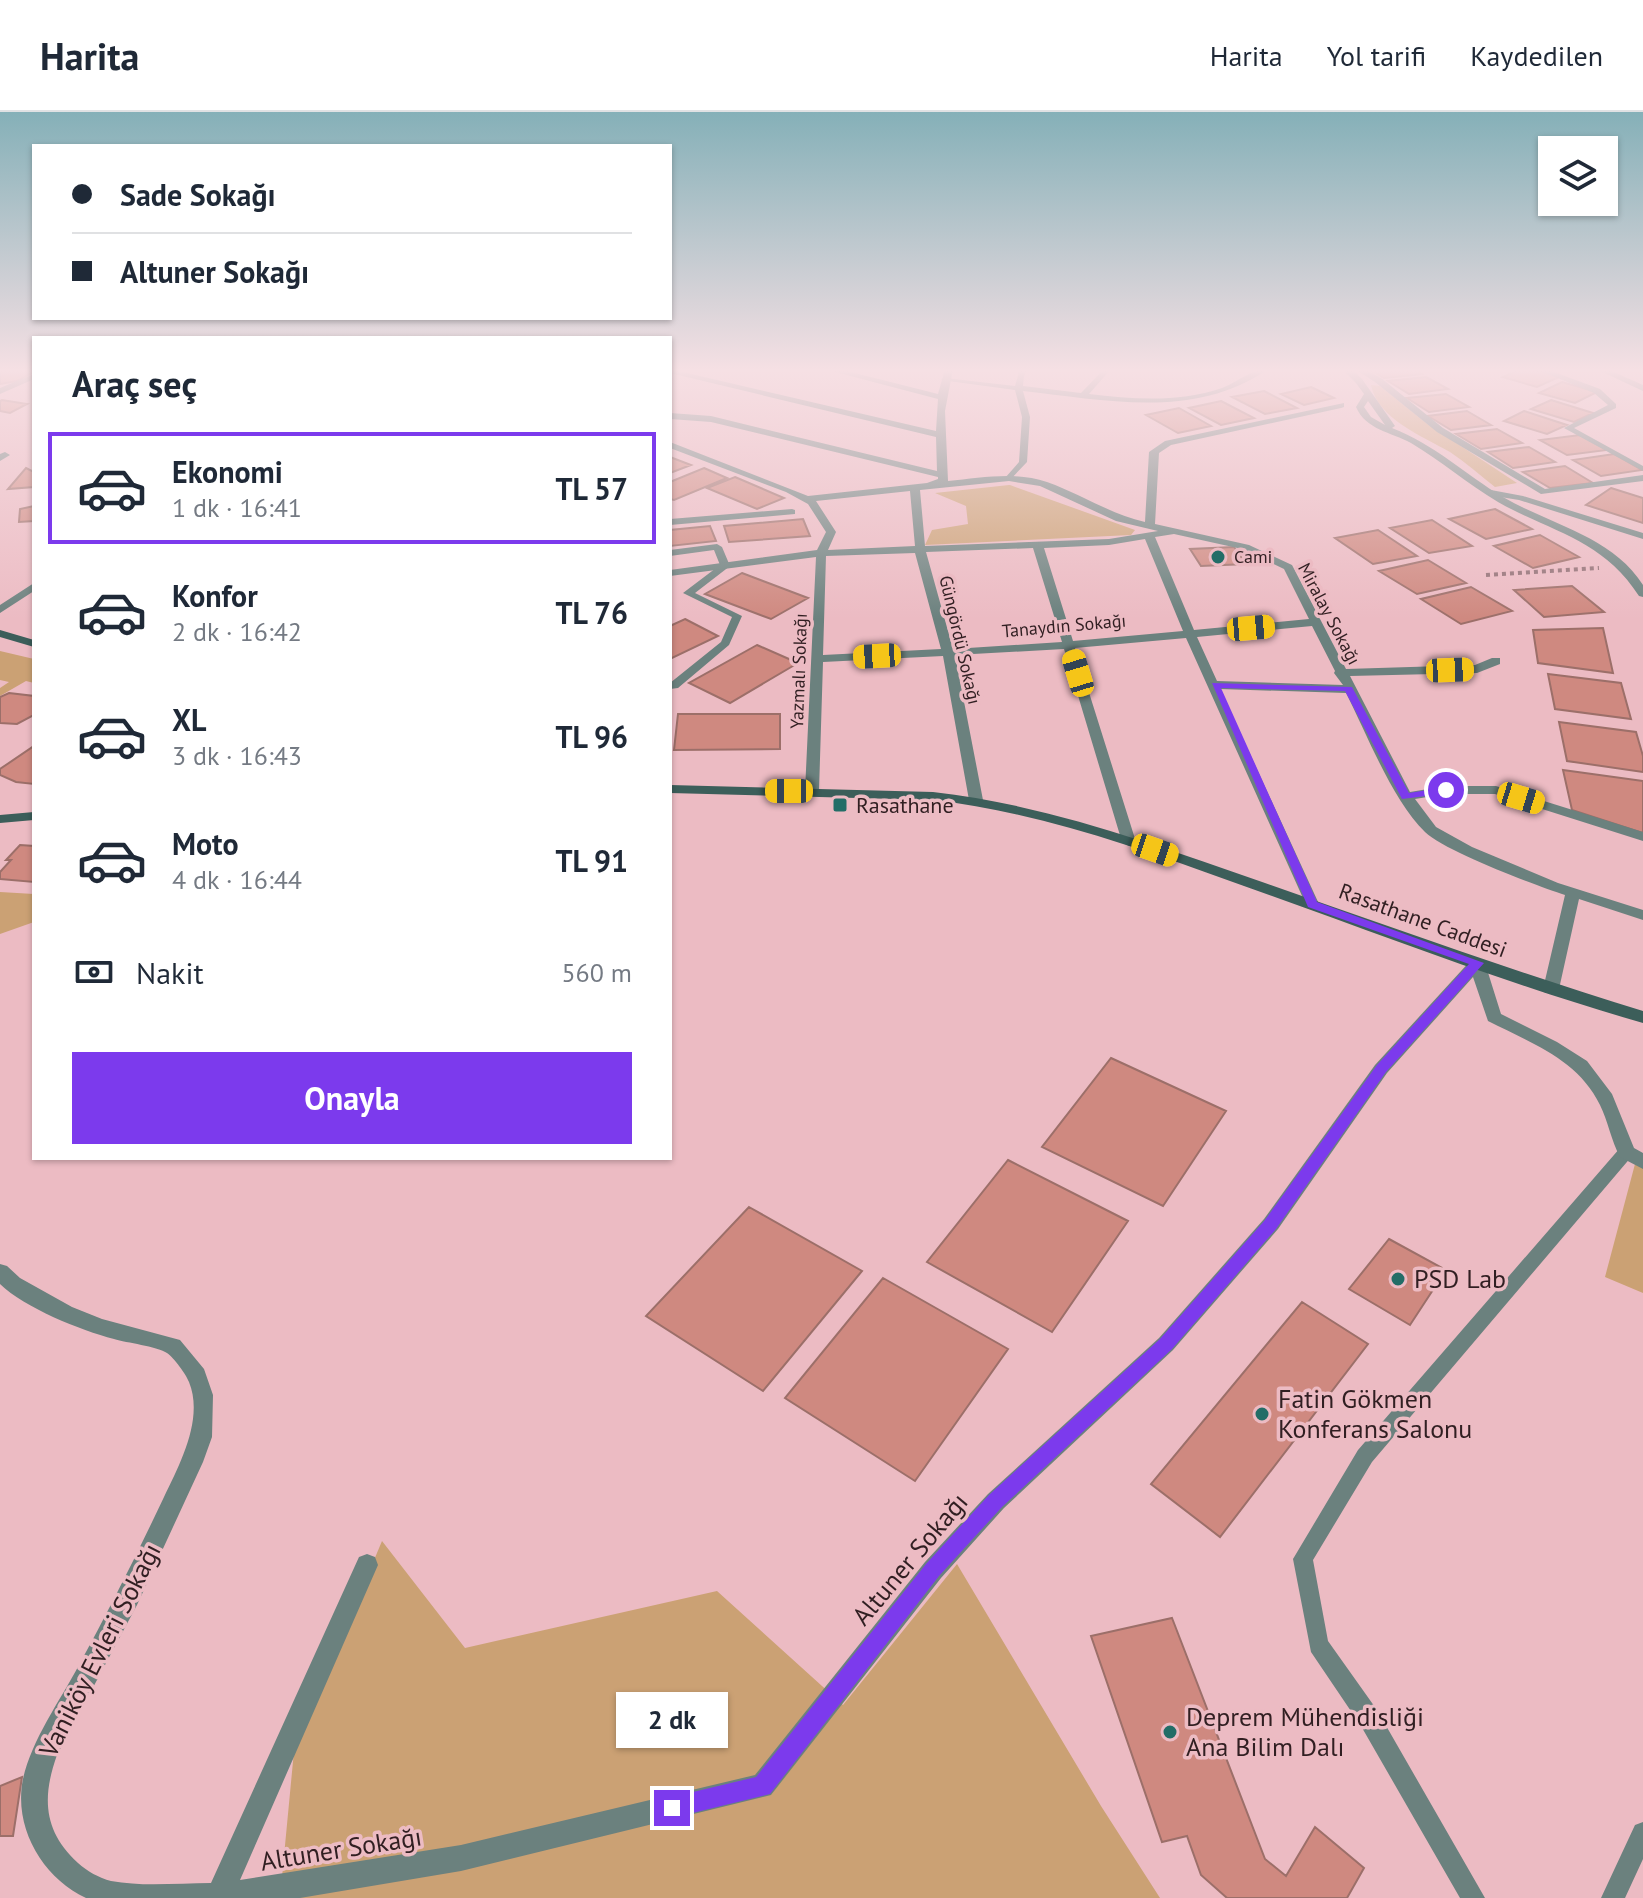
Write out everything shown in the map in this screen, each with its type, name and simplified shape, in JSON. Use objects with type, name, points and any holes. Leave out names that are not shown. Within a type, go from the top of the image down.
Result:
[{"type":"street","points":[[689,452],[806,499]]},
{"type":"street","points":[[836,452],[940,480],[940,452]]},
{"type":"street","points":[[1154,452],[1150,530],[1188,633],[1215,685],[1312,904]]},
{"type":"street","points":[[1429,452],[1491,493],[1591,545],[1624,566],[1643,594]]},
{"type":"street","name":"Miralay Sokağı","points":[[806,499],[915,487],[940,480],[1009,478],[1043,484],[1150,530],[1174,531],[1245,547],[1288,567],[1406,797],[1431,830],[1467,850],[1573,892],[1643,915]]},
{"type":"street","name":"Güngördü Sokağı","points":[[915,487],[920,550],[948,652],[976,800]]},
{"type":"street","name":"Yazmalı Sokağı","points":[[806,499],[812,502],[831,532],[821,553],[812,791]]},
{"type":"street","points":[[672,573],[821,553],[1109,542],[1150,530]]},
{"type":"street","points":[[1038,546],[1129,842]]},
{"type":"street","points":[[0,610],[32,587]]},
{"type":"street","name":"Tanaydın Sokağı","points":[[817,659],[1069,645],[1314,622]]},
{"type":"street","points":[[0,633],[32,643]]},
{"type":"street","points":[[1340,673],[1477,669],[1496,661]]},
{"type":"street","points":[[1215,685],[1349,689]]},
{"type":"street","name":"Rasathane Caddesi","points":[[672,789],[812,791],[976,800],[1030,811],[1312,904],[1551,989],[1643,1017]]},
{"type":"street","points":[[1406,797],[1446,790],[1496,790],[1643,837]]},
{"type":"street","points":[[0,819],[32,816]]},
{"type":"street","points":[[1551,989],[1573,892]]},
{"type":"street","points":[[1477,963],[1494,1017],[1580,1064],[1604,1099],[1634,1157]]},
{"type":"street","name":"Altuner Sokağı","points":[[220,1897],[461,1858],[762,1786],[933,1570],[996,1501],[1166,1344],[1260,1236],[1381,1069],[1477,963]]},
{"type":"street","name":"Vaniköy Evleri Sokağı","points":[[0,1272],[13,1284],[65,1313],[100,1327],[173,1346],[197,1375],[204,1414],[201,1437],[192,1462],[129,1597],[47,1749],[36,1779],[34,1806],[39,1829],[55,1860],[77,1880],[108,1894],[220,1897]]},
{"type":"street","points":[[220,1897],[367,1565]]},
{"type":"lane","points":[[1009,478],[1023,462],[1022,452]]},
{"type":"lane","points":[[1477,452],[1544,492],[1643,478]]},
{"type":"lane","points":[[1613,452],[1643,469]]},
{"type":"lane","points":[[1491,493],[1520,498],[1643,536]]},
{"type":"lane","points":[[672,522],[792,512]]},
{"type":"lane","points":[[672,553],[717,547],[725,566],[688,593],[737,616],[725,643],[672,686]]},
{"type":"lane","points":[[1473,1898],[1369,1718],[1318,1645],[1303,1559],[1365,1456],[1634,1157]]},
{"type":"lane","points":[[1613,1898],[1643,1833]]},
{"type":"path","points":[[1486,575],[1624,566]]},
{"type":"shaded area","points":[[1450,452],[1471,452],[1517,483],[1495,487]]},
{"type":"shaded area","points":[[1009,485],[1135,530],[1131,535],[925,545],[932,530],[968,524],[966,506],[935,493]]},
{"type":"shaded area","points":[[0,651],[32,659],[32,682],[26,681],[0,696],[0,688],[9,682],[0,680]]},
{"type":"shaded area","points":[[0,892],[32,894],[32,923],[0,934]]},
{"type":"shaded area","points":[[1635,1164],[1643,1168],[1643,1293],[1605,1277]]},
{"type":"shaded area","points":[[382,1541],[465,1648],[717,1591],[843,1705],[957,1564],[1101,1806],[1160,1898],[280,1898],[294,1751]]},
{"type":"building","points":[[1489,452],[1538,452],[1555,462],[1513,468]]},
{"type":"building","points":[[1614,454],[1642,470],[1601,476],[1573,460]]},
{"type":"building","points":[[672,458],[691,465],[672,472]]},
{"type":"building","points":[[1565,466],[1593,483],[1550,488],[1523,472]]},
{"type":"building","points":[[26,468],[32,471],[32,487],[8,489]]},
{"type":"building","points":[[704,468],[727,478],[674,500],[672,481]]},
{"type":"building","points":[[735,477],[784,498],[757,509],[707,488]]},
{"type":"building","points":[[1611,488],[1643,498],[1643,523],[1586,505]]},
{"type":"building","points":[[32,506],[32,521],[19,522],[20,509]]},
{"type":"building","points":[[1495,509],[1532,529],[1486,539],[1449,519]]},
{"type":"building","points":[[803,519],[810,536],[729,542],[724,526]]},
{"type":"building","points":[[1432,520],[1472,546],[1429,553],[1390,528]]},
{"type":"building","points":[[710,526],[716,541],[672,546],[672,530]]},
{"type":"building","points":[[1378,530],[1417,556],[1373,564],[1335,538]]},
{"type":"building","points":[[1540,535],[1579,557],[1533,568],[1494,546]]},
{"type":"building","name":"Cami","points":[[1234,547],[1246,564],[1201,566],[1190,549]]},
{"type":"building","points":[[1428,560],[1466,583],[1417,594],[1379,571]]},
{"type":"building","points":[[742,573],[808,598],[771,619],[705,594]]},
{"type":"building","points":[[1572,586],[1604,612],[1544,617],[1514,590]]},
{"type":"building","points":[[1471,587],[1512,611],[1461,624],[1421,599]]},
{"type":"building","points":[[685,619],[718,636],[672,658],[672,625]]},
{"type":"building","points":[[1603,628],[1613,673],[1538,663],[1533,630]]},
{"type":"building","points":[[757,645],[798,663],[730,703],[689,683]]},
{"type":"building","points":[[1548,674],[1621,683],[1631,719],[1555,709]]},
{"type":"building","points":[[9,693],[32,696],[32,716],[17,724],[0,723],[0,697]]},
{"type":"building","points":[[678,714],[780,714],[780,749],[674,750]]},
{"type":"building","points":[[1559,722],[1636,732],[1643,756],[1643,772],[1567,761]]},
{"type":"building","points":[[32,747],[32,784],[16,782],[0,775],[0,769]]},
{"type":"building","points":[[1563,770],[1643,781],[1643,833],[1572,810]]},
{"type":"building","points":[[20,845],[32,846],[32,882],[0,879],[0,872],[11,860],[6,860]]},
{"type":"building","points":[[1111,1058],[1226,1111],[1163,1206],[1042,1147]]},
{"type":"building","points":[[1008,1160],[1128,1221],[1052,1332],[927,1262]]},
{"type":"building","points":[[749,1207],[862,1271],[763,1391],[646,1316]]},
{"type":"building","name":"PSD Lab","points":[[1389,1239],[1446,1270],[1410,1325],[1349,1289]]},
{"type":"building","points":[[883,1278],[1008,1349],[915,1481],[785,1398]]},
{"type":"building","name":"Fatin Gökmen Konferans Salonu","points":[[1302,1302],[1368,1344],[1220,1537],[1151,1484]]},
{"type":"building","name":"Deprem Mühendisliği Ana Bilim Dalı","points":[[1172,1618],[1265,1859],[1286,1876],[1315,1827],[1364,1868],[1347,1898],[1227,1898],[1201,1875],[1187,1836],[1162,1842],[1091,1636]]},
{"type":"building","points":[[22,1777],[13,1836],[0,1836],[0,1786]]},
{"type":"place","name":"Cami","points":[[1218,557]]},
{"type":"place","name":"Rasathane","points":[[840,805]]},
{"type":"place","name":"PSD Lab","points":[[1398,1279]]},
{"type":"place","name":"Fatin Gökmen Konferans Salonu","points":[[1262,1414]]},
{"type":"place","name":"Deprem Mühendisliği Ana Bilim Dalı","points":[[1170,1732]]},
{"type":"route","points":[[672,1808],[762,1786],[933,1570],[996,1501],[1166,1344],[1271,1224],[1381,1069],[1477,963],[1312,904],[1215,685],[1349,689],[1406,797],[1446,790]]}]
